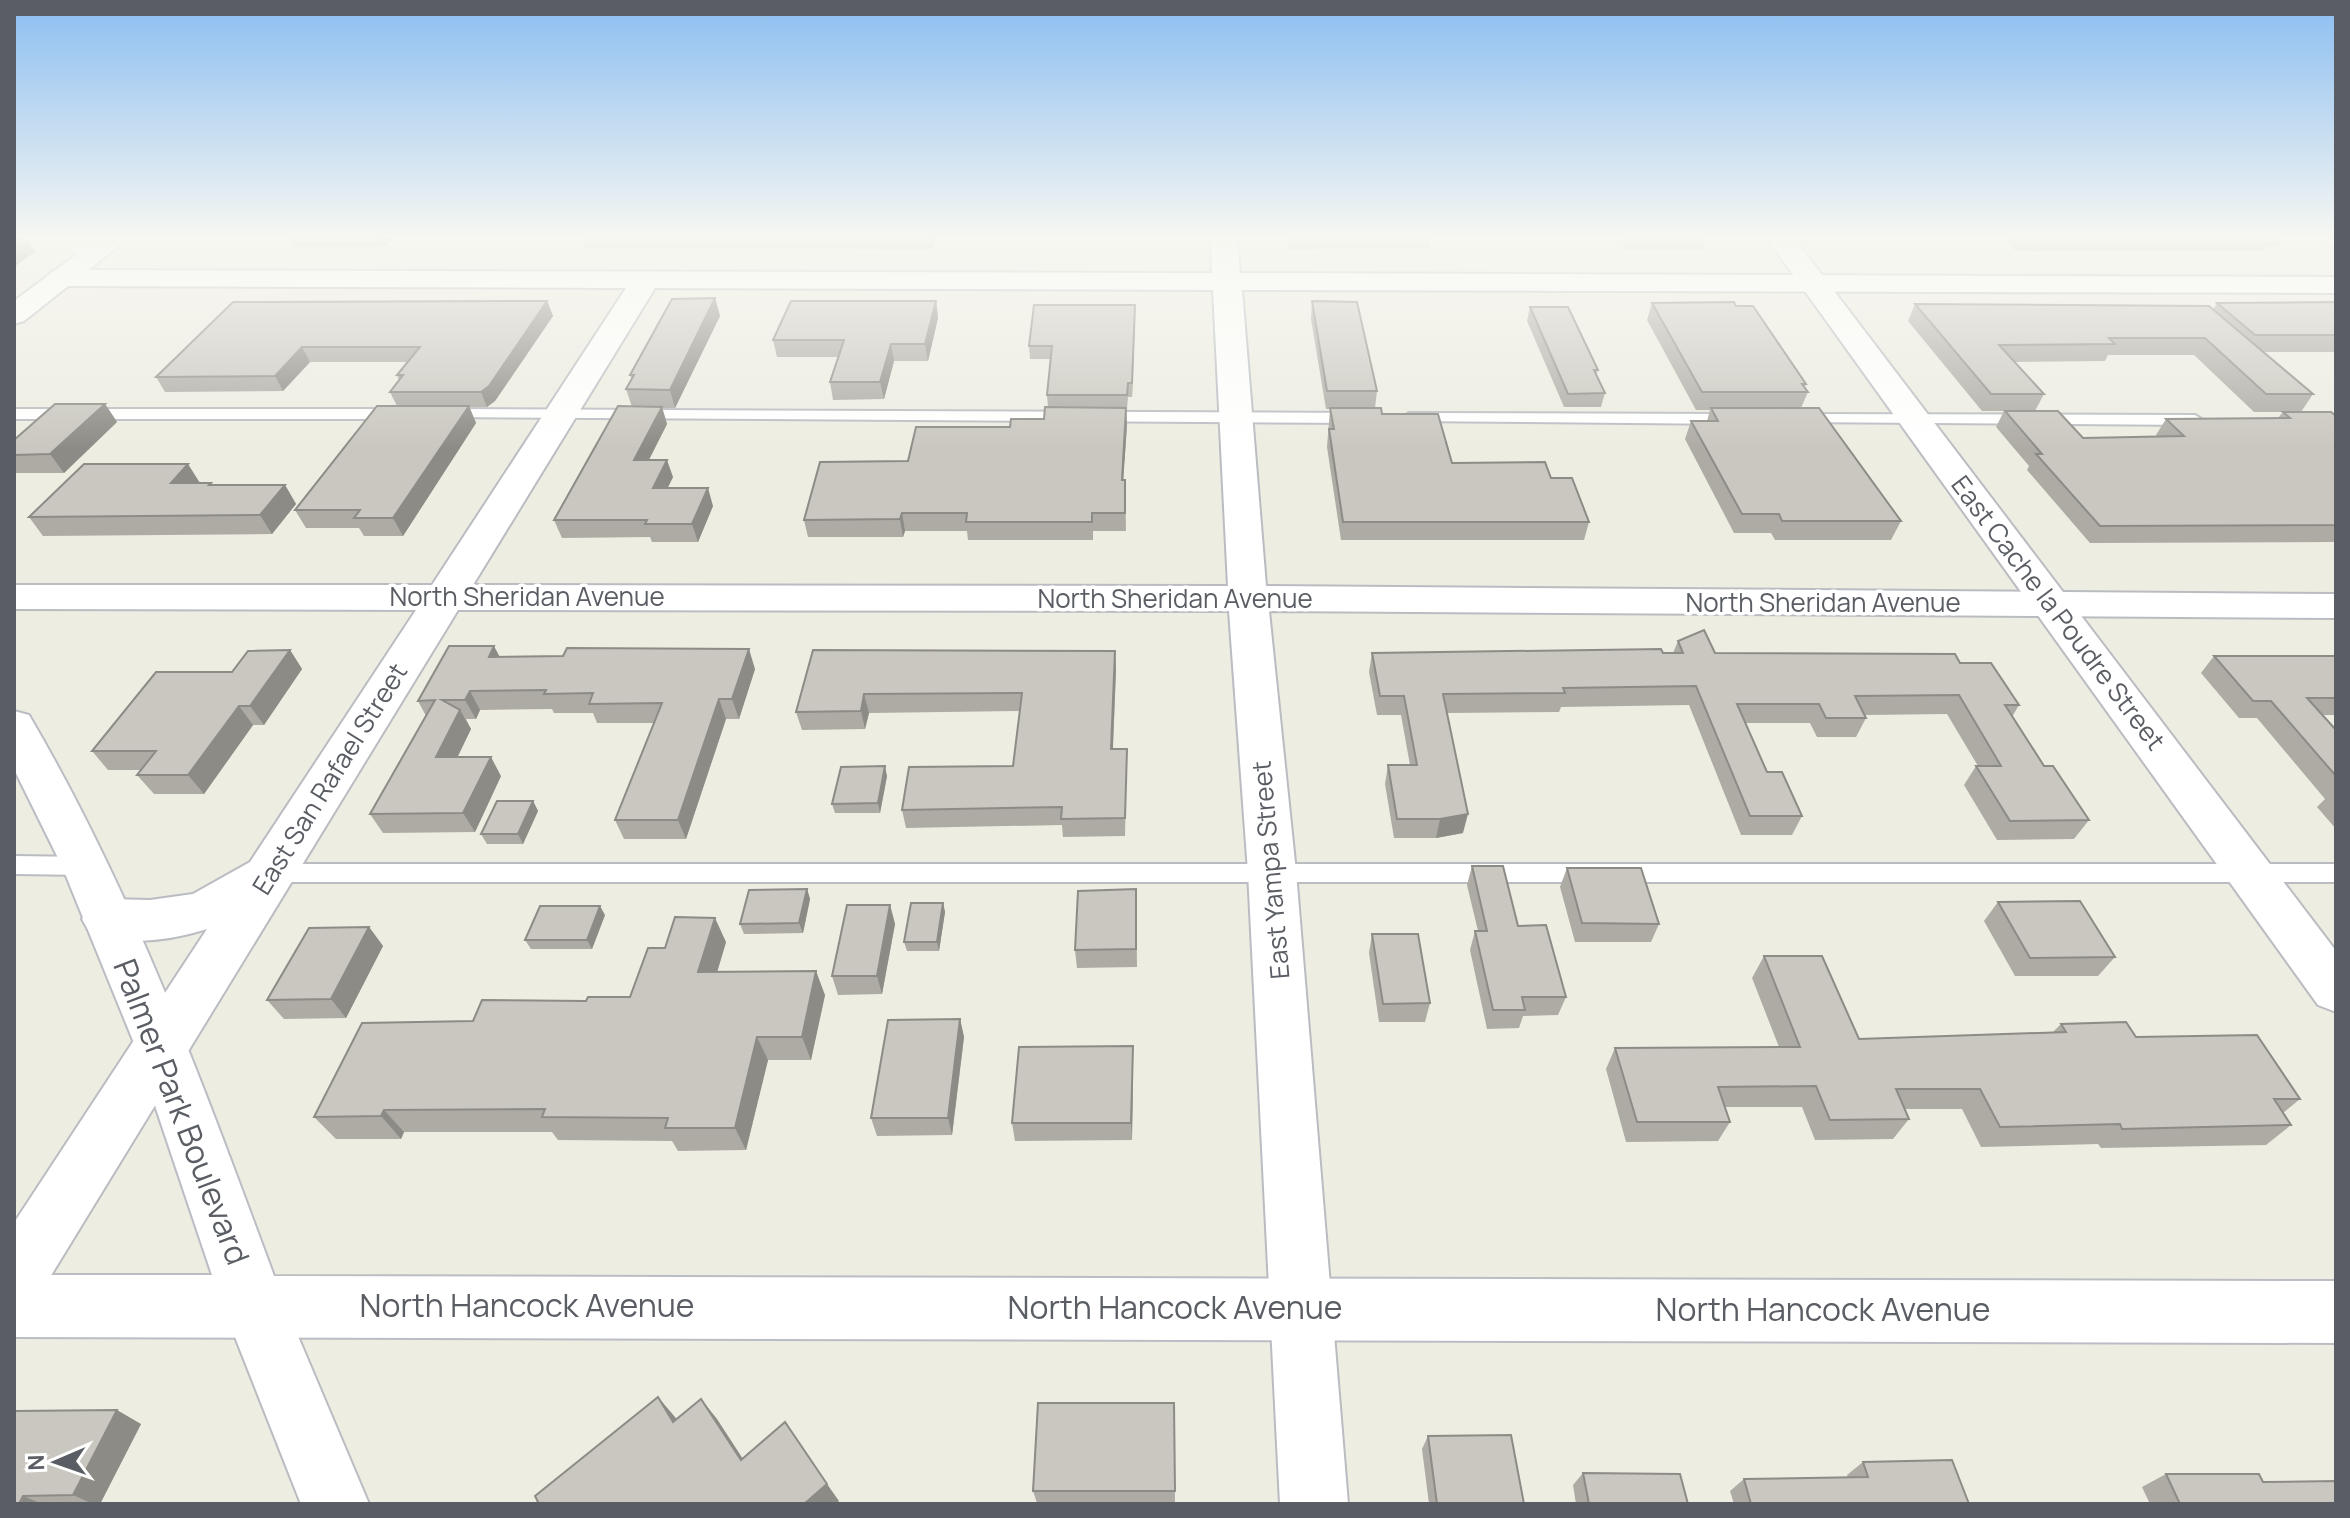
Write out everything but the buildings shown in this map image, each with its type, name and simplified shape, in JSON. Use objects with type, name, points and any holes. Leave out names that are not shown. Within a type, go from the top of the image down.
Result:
[{"type":"street","name":"East San Rafael Street","points":[[14,1278],[628,308]]},
{"type":"street","name":"East Yampa Street","points":[[1228,308],[1248,599],[1272,872],[1314,1504]]},
{"type":"street","name":"East Cache la Poudre Street","points":[[1831,308],[2336,990]]},
{"type":"street","name":"North Sheridan Avenue","points":[[14,597],[1248,599],[2336,606]]},
{"type":"street","name":"Palmer Park Boulevard","points":[[14,726],[86,866],[161,1043],[253,1304],[335,1504]]},
{"type":"street","points":[[107,919],[140,923],[218,905],[270,873]]},
{"type":"street","name":"North Hancock Avenue","points":[[14,1306],[253,1304],[2336,1312]]},
{"type":"lane","points":[[14,414],[1752,419]]},
{"type":"lane","points":[[1784,419],[2209,420]]},
{"type":"lane","points":[[14,865],[86,866]]},
{"type":"lane","points":[[270,873],[2336,873]]}]
